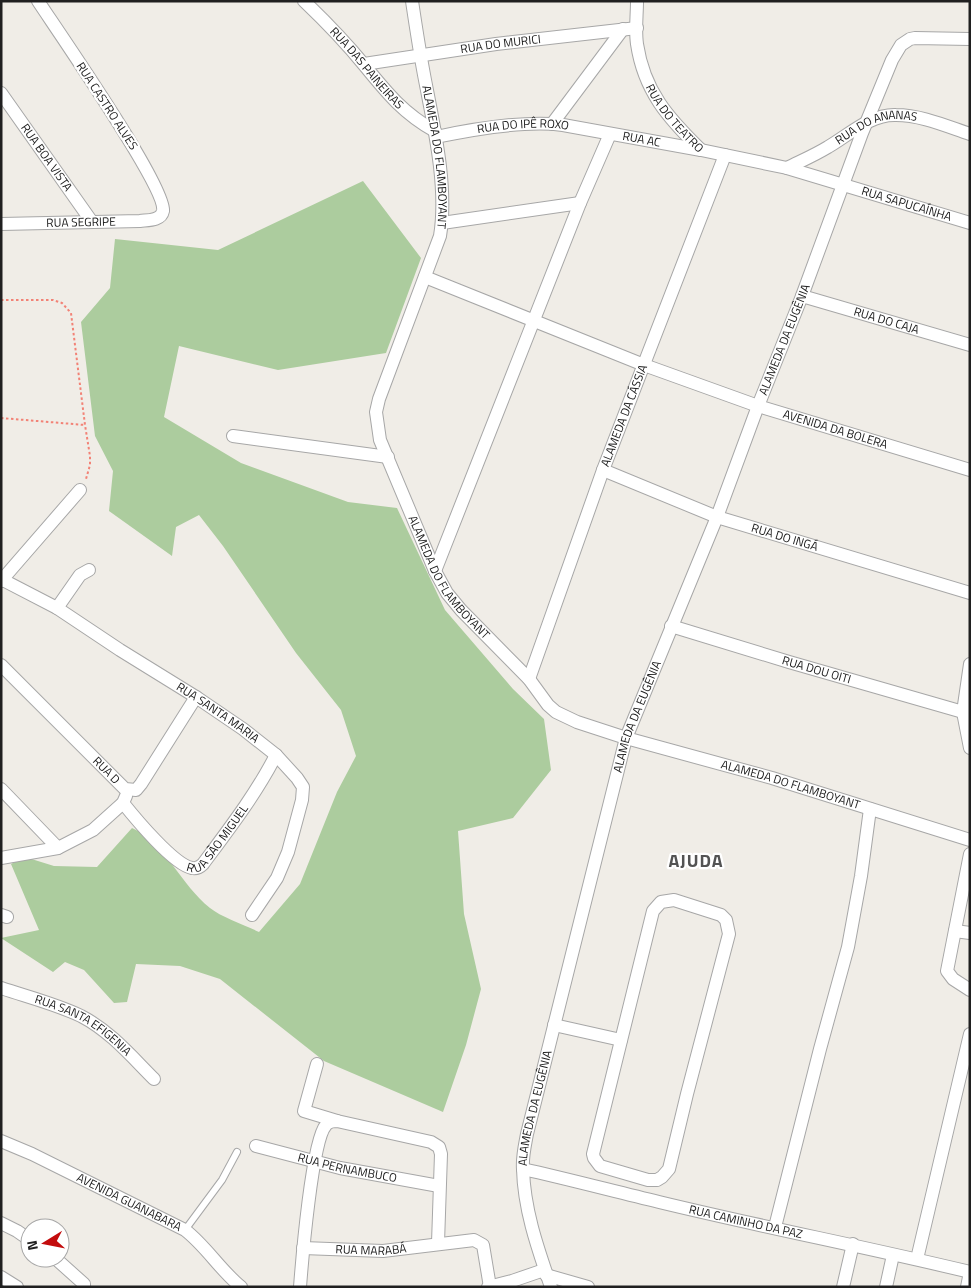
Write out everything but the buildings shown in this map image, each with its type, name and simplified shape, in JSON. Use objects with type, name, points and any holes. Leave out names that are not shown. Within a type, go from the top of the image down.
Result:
[{"type":"street","name":"RUA CASTRO ALVES","points":[[38,1],[146,168],[162,202],[163,210],[160,216]]},
{"type":"street","name":"RUA DAS PAINEIRAS","points":[[304,1],[364,64],[397,104],[435,134]]},
{"type":"street","name":"ALAMEDA DO FLAMBOYANT","points":[[412,1],[435,134],[441,184],[442,223],[440,236],[426,277],[384,385],[376,412],[380,440],[435,571],[447,593],[461,610],[529,679],[548,704],[566,718],[626,738],[772,778],[970,840]]},
{"type":"street","name":"RUA DO TEATRO","points":[[637,1],[637,43],[641,62],[653,95],[676,126],[701,150],[787,168],[843,185]]},
{"type":"street","name":"RUA DO MURICI","points":[[364,64],[420,55],[637,28]]},
{"type":"street","points":[[552,124],[623,29]]},
{"type":"street","name":"ALAMEDA DA EUGÊNIA","points":[[547,1277],[531,1223],[523,1169],[527,1134],[626,738],[716,517],[892,60],[901,45],[915,38],[970,38]]},
{"type":"street","name":"RUA BOA VISTA","points":[[1,93],[5,105],[92,222]]},
{"type":"street","name":"RUA DO ANANAS","points":[[787,168],[827,148],[867,122],[886,115],[897,114],[919,118],[970,134]]},
{"type":"street","name":"RUA DO IPÊ ROXO","points":[[435,134],[552,124],[610,134]]},
{"type":"street","points":[[435,571],[580,203],[610,134]]},
{"type":"street","name":"RUA AC","points":[[610,134],[701,150]]},
{"type":"street","name":"ALAMEDA DA CÁSSIA","points":[[529,679],[603,470],[725,155]]},
{"type":"street","name":"RUA SAPUCAÍNHA","points":[[843,185],[970,223]]},
{"type":"street","points":[[442,223],[580,203]]},
{"type":"street","name":"RUA SEGRIPE","points":[[1,224],[140,221],[156,219],[160,216]]},
{"type":"street","name":"AVENIDA DA BOLERA","points":[[426,277],[644,365],[758,406],[970,470]]},
{"type":"street","name":"RUA DO CAJA","points":[[802,296],[970,345]]},
{"type":"street","points":[[233,436],[388,457]]},
{"type":"street","name":"RUA DO INGÁ","points":[[603,470],[716,517],[970,593]]},
{"type":"street","points":[[2,580],[80,490]]},
{"type":"street","points":[[57,608],[80,575],[89,570]]},
{"type":"street","name":"RUA SANTA MARIA","points":[[2,580],[57,608],[196,697],[243,729],[276,755],[301,782],[302,800],[288,852],[277,878],[252,915]]},
{"type":"street","name":"RUA DOU OITI","points":[[672,626],[963,712]]},
{"type":"street","points":[[970,664],[963,712],[970,748]]},
{"type":"street","name":"RUA D","points":[[1,665],[125,789],[130,790],[136,790],[141,784],[196,697]]},
{"type":"street","name":"RUA SÃO MIGUEL","points":[[123,804],[141,825],[178,861],[196,868],[203,864],[244,808],[267,773],[276,755]]},
{"type":"street","points":[[1,789],[58,848]]},
{"type":"street","points":[[1,858],[58,848],[93,830],[123,804],[130,790]]},
{"type":"street","points":[[775,1228],[848,947],[861,876],[870,809]]},
{"type":"street","points":[[970,854],[947,970],[953,979],[970,990]]},
{"type":"street","points":[[674,900],[722,915],[726,920],[728,928],[728,942],[687,1094],[672,1164],[666,1174],[657,1180],[648,1180],[600,1166],[594,1158],[594,1146],[621,1040],[653,911],[656,906],[661,902],[674,900]]},
{"type":"street","points":[[955,931],[970,933]]},
{"type":"street","name":"RUA SANTA EFIGENIA","points":[[1,988],[64,1009],[99,1027],[119,1043],[154,1079]]},
{"type":"street","points":[[554,1025],[621,1040]]},
{"type":"street","points":[[918,1259],[970,1034]]},
{"type":"street","points":[[317,1064],[304,1111],[331,1123],[431,1142],[439,1147],[441,1154],[438,1243]]},
{"type":"street","points":[[300,1287],[314,1162],[331,1123]]},
{"type":"street","name":"AVENIDA GUANABARA","points":[[1,1141],[49,1162],[185,1230],[195,1238],[241,1287]]},
{"type":"street","name":"RUA PERNAMBUCO","points":[[256,1146],[314,1162],[439,1186]]},
{"type":"street","name":"RUA CAMINHO DA PAZ","points":[[523,1169],[659,1202],[853,1244],[970,1272]]},
{"type":"street","points":[[1,1223],[20,1233]]},
{"type":"street","name":"RUA MARABÁ","points":[[303,1248],[383,1251],[474,1240],[483,1245],[489,1287]]},
{"type":"street","points":[[843,1287],[853,1244]]},
{"type":"street","points":[[886,1287],[893,1255]]},
{"type":"street","points":[[66,1268],[84,1284],[84,1287]]},
{"type":"street","points":[[966,1287],[970,1272]]},
{"type":"street","points":[[1,1277],[17,1287]]},
{"type":"street","points":[[489,1287],[512,1281],[547,1277],[588,1287]]},
{"type":"lane","points":[[185,1230],[222,1180],[237,1152]]},
{"type":"path","points":[[1,300],[53,300],[62,303],[71,313],[90,456],[88,476],[80,490]]},
{"type":"path","points":[[1,418],[85,425]]},
{"type":"green space","points":[[363,181],[421,258],[386,353],[278,370],[179,346],[164,417],[241,463],[348,502],[397,508],[445,610],[513,689],[544,719],[551,770],[513,818],[458,831],[464,914],[481,989],[466,1045],[443,1112],[324,1061],[220,979],[180,966],[136,964],[127,1002],[114,1003],[84,970],[65,962],[53,972],[1,938],[39,930],[11,864],[25,857],[54,866],[97,867],[132,828],[144,835],[164,854],[190,888],[210,908],[227,918],[259,932],[300,884],[337,792],[356,756],[341,710],[296,653],[223,546],[199,515],[176,527],[172,556],[109,511],[113,471],[95,436],[81,322],[110,288],[115,239],[218,250]]},
{"type":"district","name":"AJUDA","points":[[696,861]]}]
